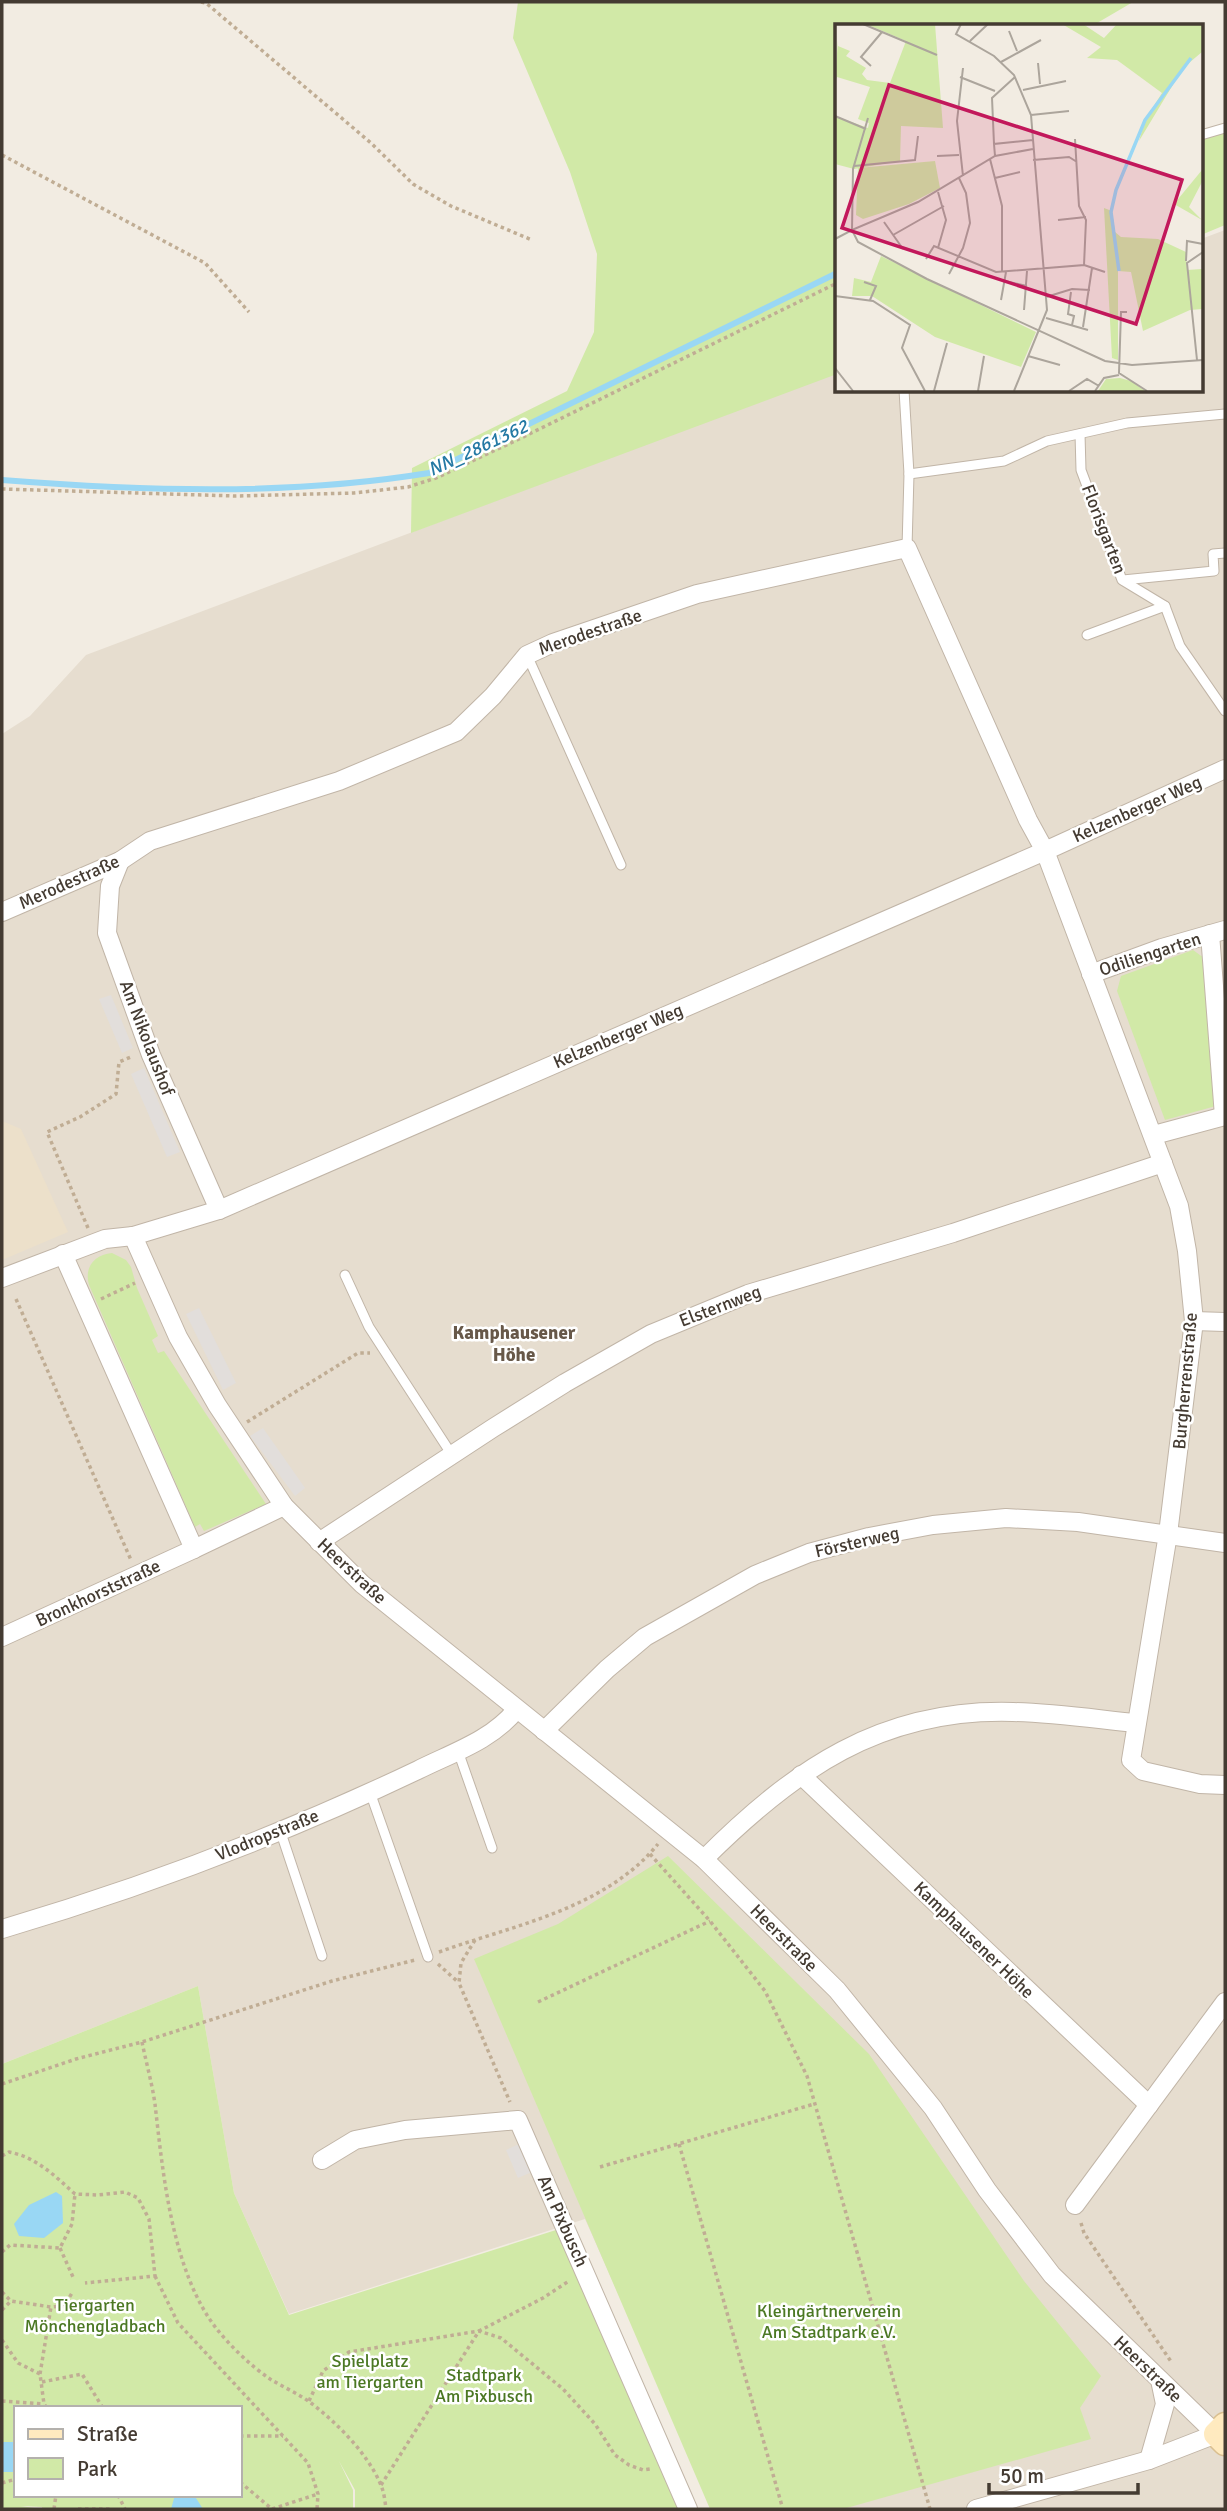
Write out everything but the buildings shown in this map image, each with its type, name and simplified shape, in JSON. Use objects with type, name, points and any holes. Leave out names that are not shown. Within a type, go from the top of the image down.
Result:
[{"type":"street","name":"Merodestraße","points":[[2,912],[120,861],[150,841],[339,780],[456,732],[493,696],[527,655],[553,643],[697,594],[907,548]]},
{"type":"street","points":[[907,548],[1028,820],[1045,851]]},
{"type":"street","name":"Kelzenberger Weg","points":[[2,1278],[105,1239],[133,1236],[219,1210],[1045,851],[1225,769]]},
{"type":"street","name":"Burgherrenstraße","points":[[1045,851],[1179,1206],[1187,1251],[1194,1321],[1168,1534],[1131,1760],[1143,1771],[1200,1784],[1225,1785]]},
{"type":"street","name":"Am Nikolaushof","points":[[120,861],[110,886],[107,933],[150,1050],[219,1210]]},
{"type":"street","name":"Odiliengarten","points":[[1091,974],[1162,948],[1217,932],[1225,1116]]},
{"type":"street","points":[[1154,1135],[1225,1116]]},
{"type":"street","name":"Elsternweg","points":[[319,1542],[565,1382],[651,1334],[748,1294],[953,1233],[1163,1163]]},
{"type":"street","name":"Heerstraße","points":[[133,1236],[177,1337],[285,1506],[362,1584],[704,1859],[837,1990],[933,2108],[987,2190],[1052,2275],[1160,2380],[1222,2434]]},
{"type":"street","points":[[63,1254],[194,1549],[285,1506]]},
{"type":"street","points":[[1194,1321],[1225,1322]]},
{"type":"street","name":"Försterweg","points":[[544,1731],[607,1668],[645,1637],[755,1575],[809,1552],[933,1525],[1006,1518],[1078,1521],[1225,1543]]},
{"type":"street","name":"Bronkhorststraße","points":[[2,1637],[194,1549]]},
{"type":"street","name":"Vlodropstraße","points":[[2,1929],[196,1864],[370,1793],[505,1724],[516,1710]]},
{"type":"street","points":[[704,1859],[742,1822],[801,1775],[837,1752],[904,1724],[959,1715],[1012,1712],[1136,1723]]},
{"type":"street","name":"Kamphausener Höhe","points":[[801,1775],[1149,2105]]},
{"type":"street","points":[[1075,2205],[1225,2002]]},
{"type":"street","points":[[322,2160],[355,2140],[449,2125],[518,2120]]},
{"type":"street","name":"Am Pixbusch","points":[[518,2120],[688,2509]]},
{"type":"street","points":[[1149,2460],[1165,2404],[1160,2380]]},
{"type":"street","points":[[976,2509],[1149,2460],[1222,2434]]},
{"type":"lane","points":[[1202,135],[1225,128]]},
{"type":"lane","points":[[904,392],[909,474],[907,548]]},
{"type":"lane","points":[[909,474],[1004,461],[1047,442],[1127,423],[1225,414]]},
{"type":"lane","name":"Florisgarten","points":[[1080,434],[1081,470],[1122,580],[1165,606]]},
{"type":"lane","points":[[1122,580],[1214,571],[1213,554],[1225,553]]},
{"type":"lane","points":[[1087,635],[1165,606],[1180,646],[1225,710]]},
{"type":"lane","points":[[527,655],[621,865]]},
{"type":"lane","points":[[345,1275],[369,1328],[452,1455]]},
{"type":"lane","points":[[458,1750],[492,1848]]},
{"type":"lane","points":[[370,1793],[428,1957]]},
{"type":"lane","points":[[280,1830],[322,1956]]},
{"type":"path","points":[[205,2],[371,143],[413,184],[451,206],[532,240]]},
{"type":"path","points":[[2,155],[205,263],[249,312]]},
{"type":"path","points":[[2,489],[236,496],[354,493],[408,487],[436,478],[519,439],[835,284]]},
{"type":"path","points":[[95,1243],[47,1132],[80,1117],[116,1094],[119,1062],[150,1050]]},
{"type":"path","points":[[86,1306],[150,1276]]},
{"type":"path","points":[[16,1299],[137,1575]]},
{"type":"path","points":[[234,1430],[358,1353],[386,1353]]},
{"type":"path","points":[[650,1854],[710,1921],[765,1991],[807,2076],[930,2509]]},
{"type":"path","points":[[538,2002],[710,1921]]},
{"type":"path","points":[[475,1940],[461,1963],[460,1983],[518,2120]]},
{"type":"path","points":[[428,1957],[460,1983]]},
{"type":"path","points":[[2,2084],[76,2059],[142,2042],[171,2210],[186,2273],[199,2302],[216,2329],[243,2356],[269,2378],[309,2401],[329,2417],[365,2458],[381,2485],[386,2509]]},
{"type":"path","points":[[600,2167],[814,2104]]},
{"type":"path","points":[[679,2144],[782,2506]]},
{"type":"path","points":[[2,2156],[9,2152],[21,2154],[52,2173],[75,2194],[125,2192],[138,2198],[149,2219],[155,2276],[178,2323],[308,2463],[318,2494],[317,2509]]},
{"type":"path","points":[[60,2248],[72,2224],[75,2194]]},
{"type":"path","points":[[1075,2205],[1084,2234],[1178,2372]]},
{"type":"path","points":[[2,2252],[10,2245],[60,2248]]},
{"type":"path","points":[[60,2248],[73,2277]]},
{"type":"path","points":[[309,2401],[323,2371],[349,2352],[479,2331],[542,2298],[584,2269]]},
{"type":"path","points":[[85,2283],[155,2276]]},
{"type":"path","points":[[2,2292],[11,2301],[51,2307],[64,2306],[72,2293]]},
{"type":"path","points":[[2,2310],[11,2301]]},
{"type":"path","points":[[2,2401],[46,2406],[40,2374],[51,2307]]},
{"type":"path","points":[[479,2331],[501,2338],[563,2389],[595,2424],[615,2455],[629,2465],[643,2470],[670,2467]]},
{"type":"path","points":[[381,2485],[479,2331]]},
{"type":"path","points":[[2,2340],[18,2363],[40,2374]]},
{"type":"path","points":[[42,2382],[82,2374],[102,2406]]},
{"type":"path","points":[[242,2436],[283,2436]]},
{"type":"path","points":[[242,2484],[272,2509],[318,2494]]},
{"type":"path","points":[[78,2509],[111,2509]]},
{"type":"shaded area","points":[[1225,230],[1225,2509],[714,2509],[585,2219],[289,2314],[234,2193],[198,1986],[2,2064],[2,734],[30,716],[86,655],[835,373],[835,392],[1202,392],[1202,239]]},
{"type":"shaded area","points":[[111,995],[133,1048],[122,1053],[99,999]]},
{"type":"shaded area","points":[[144,1068],[180,1152],[167,1157],[131,1074]]},
{"type":"shaded area","points":[[2,1121],[21,1129],[68,1232],[2,1260]]},
{"type":"shaded area","points":[[199,1308],[236,1383],[223,1390],[186,1314]]},
{"type":"shaded area","points":[[263,1428],[305,1488],[295,1496],[250,1436]]},
{"type":"shaded area","points":[[519,2144],[532,2172],[518,2178],[506,2150]]},
{"type":"green space","points":[[518,2],[1133,2],[1095,24],[835,24],[835,375],[411,533],[412,468],[567,391],[594,332],[597,254],[570,172],[513,38]]},
{"type":"green space","points":[[1225,129],[1225,225],[1202,235],[1202,136]]},
{"type":"green space","points":[[1193,950],[1204,958],[1216,1106],[1165,1120],[1117,991],[1121,976]]},
{"type":"green space","points":[[112,1253],[126,1260],[131,1267],[158,1336],[152,1340],[158,1353],[164,1351],[266,1504],[204,1531],[200,1524],[195,1527],[89,1285],[89,1267],[95,1259]]},
{"type":"green space","name":"Kleingärtnerverein Am Stadtpark e.V.","points":[[668,1856],[869,2054],[1024,2281],[1101,2376],[1080,2408],[1091,2439],[843,2509],[710,2509],[474,1959],[558,1924]]},
{"type":"green space","points":[[198,1986],[234,2193],[289,2315],[556,2230],[678,2509],[355,2509],[355,2490],[339,2461],[353,2490],[353,2509],[42,2509],[21,2506],[41,2509],[2,2509],[2,2064]]},
{"type":"water","points":[[56,2192],[62,2196],[63,2223],[44,2238],[19,2236],[14,2224],[29,2205]]},
{"type":"water","points":[[2,2442],[14,2442],[14,2472],[2,2472]]},
{"type":"water","points":[[174,2497],[195,2497],[203,2509],[171,2509]]},
{"type":"waterway","name":"NN_2861362","points":[[2,480],[109,487],[216,489],[323,485],[429,473],[835,274]]},
{"type":"district","name":"Kamphausener Höhe","points":[[514,1344]]},
{"type":"park label","name":"Tiergarten Mönchengladbach","points":[[95,2315]]},
{"type":"park label","name":"Spielplatz am Tiergarten","points":[[370,2371]]},
{"type":"park label","name":"Stadtpark Am Pixbusch","points":[[484,2385]]}]
